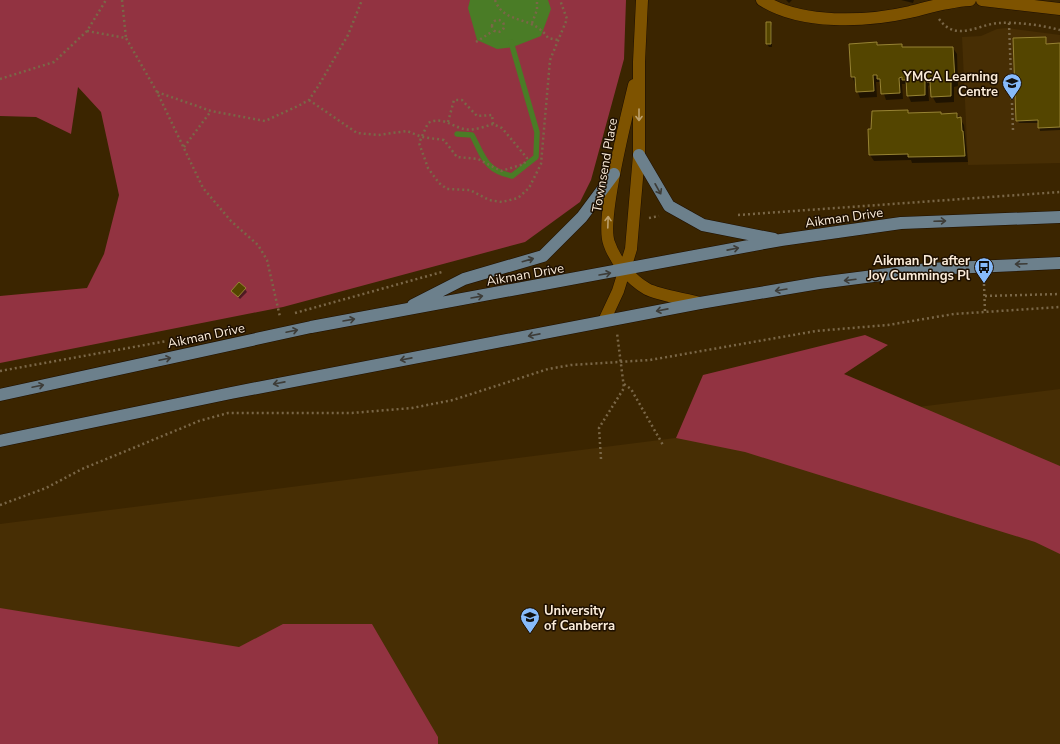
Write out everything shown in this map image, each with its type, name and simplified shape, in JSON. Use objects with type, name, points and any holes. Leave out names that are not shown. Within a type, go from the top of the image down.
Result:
[{"type":"main road","points":[[639,155],[669,206],[703,225],[781,240]]},
{"type":"main road","points":[[402,311],[464,279],[543,256],[582,217],[614,174]]},
{"type":"main road","name":"Aikman Drive","points":[[0,395],[311,327],[781,240],[901,223],[1060,217]]},
{"type":"main road","points":[[0,441],[246,390],[700,303],[819,284],[928,269],[1060,263]]},
{"type":"street","name":"Townsend Place","points":[[610,320],[631,249],[639,155],[639,62],[642,0]]},
{"type":"street","points":[[762,0],[801,15],[847,19],[890,16],[933,5],[970,0]]},
{"type":"street","points":[[982,0],[1060,9]]},
{"type":"street","name":"Townsend Place","points":[[639,62],[614,174],[608,220],[608,242],[625,270],[648,290],[700,303]]},
{"type":"path","points":[[0,79],[54,62],[87,31],[106,0]]},
{"type":"path","points":[[122,0],[126,38],[157,92],[203,188],[231,221],[258,245],[267,260],[280,317]]},
{"type":"path","points":[[157,92],[211,112],[265,121],[309,100],[348,36],[362,0]]},
{"type":"path","points":[[495,0],[506,15],[532,23],[541,29],[548,38],[558,40]]},
{"type":"path","points":[[532,23],[537,10],[537,0]]},
{"type":"path","points":[[309,100],[357,133],[378,135],[407,131],[422,137],[444,140],[457,157],[478,159],[501,171],[524,164],[527,158],[502,128],[493,124],[465,130],[448,122],[435,119],[428,123],[422,137],[419,143],[428,168],[439,183],[447,188],[470,190],[489,200],[502,202],[518,198],[529,188],[541,164],[550,60],[567,19],[560,0]]},
{"type":"path","points":[[933,5],[940,21],[958,31],[972,31],[997,23],[1009,23],[1060,30]]},
{"type":"path","points":[[502,20],[506,15]]},
{"type":"path","points":[[493,31],[491,24],[493,21],[495,19],[502,20]]},
{"type":"path","points":[[476,42],[493,31],[498,32],[503,30],[504,25],[502,20]]},
{"type":"path","points":[[1009,23],[1013,130]]},
{"type":"path","points":[[87,31],[126,38]]},
{"type":"path","points":[[448,122],[454,100],[462,100],[477,116],[492,115],[493,124]]},
{"type":"path","points":[[184,148],[211,112]]},
{"type":"path","points":[[734,215],[1060,192]]},
{"type":"path","points":[[273,319],[444,271]]},
{"type":"path","points":[[984,284],[985,312]]},
{"type":"path","points":[[984,296],[1060,294]]},
{"type":"path","points":[[0,505],[46,488],[82,469],[199,421],[228,413],[352,413],[412,408],[453,400],[548,369],[572,365],[650,360],[816,331],[888,325],[954,314],[1060,307]]},
{"type":"path","points":[[601,459],[599,428],[622,391],[624,384],[621,362],[610,320]]},
{"type":"path","points":[[0,371],[170,341]]},
{"type":"path","points":[[624,384],[630,389],[663,445]]},
{"type":"shaded area","points":[[0,0],[626,0],[624,59],[591,180],[580,202],[525,242],[283,307],[0,363],[0,296],[87,288],[104,254],[119,195],[101,112],[78,87],[71,134],[36,117],[0,116]]},
{"type":"shaded area","points":[[470,0],[548,0],[551,9],[541,36],[513,47],[497,49],[477,40],[468,8]]},
{"type":"shaded area","name":"YMCA Learning Centre","points":[[1007,28],[1060,35],[1060,163],[968,165],[962,37],[981,36],[997,29]]},
{"type":"shaded area","points":[[865,335],[888,345],[844,374],[1060,466],[1060,554],[1035,542],[745,452],[676,438],[703,375]]},
{"type":"shaded area","name":"University of Canberra","points":[[1060,389],[1060,744],[0,744],[0,524]]},
{"type":"shaded area","points":[[0,608],[239,647],[283,624],[372,624],[438,737],[438,744],[0,744]]},
{"type":"building","points":[[766,22],[771,22],[771,44],[766,44]]},
{"type":"building","points":[[1046,37],[1046,44],[1060,43],[1060,127],[1038,128],[1038,120],[1016,121],[1013,38]]},
{"type":"building","points":[[877,42],[877,45],[902,44],[902,47],[953,47],[955,80],[951,80],[951,96],[931,97],[930,82],[927,82],[927,79],[925,79],[925,95],[907,96],[906,80],[902,80],[902,77],[899,78],[900,93],[881,94],[880,79],[877,79],[877,75],[873,75],[874,91],[856,92],[855,77],[851,77],[849,44]]},
{"type":"building","points":[[908,110],[908,113],[957,113],[957,118],[961,117],[965,156],[908,157],[908,154],[869,155],[868,129],[871,129],[872,111]]},
{"type":"building","points":[[239,282],[246,288],[238,297],[231,291]]},
{"type":"waterway","points":[[457,134],[472,135],[486,162],[496,170],[512,176],[536,157],[537,132],[511,42]]},
{"type":"place","name":"YMCA Learning Centre","points":[[1012,100]]},
{"type":"place","name":"Aikman Dr after Joy Cummings Pl","points":[[984,284]]},
{"type":"place","name":"University of Canberra","points":[[530,634]]}]
